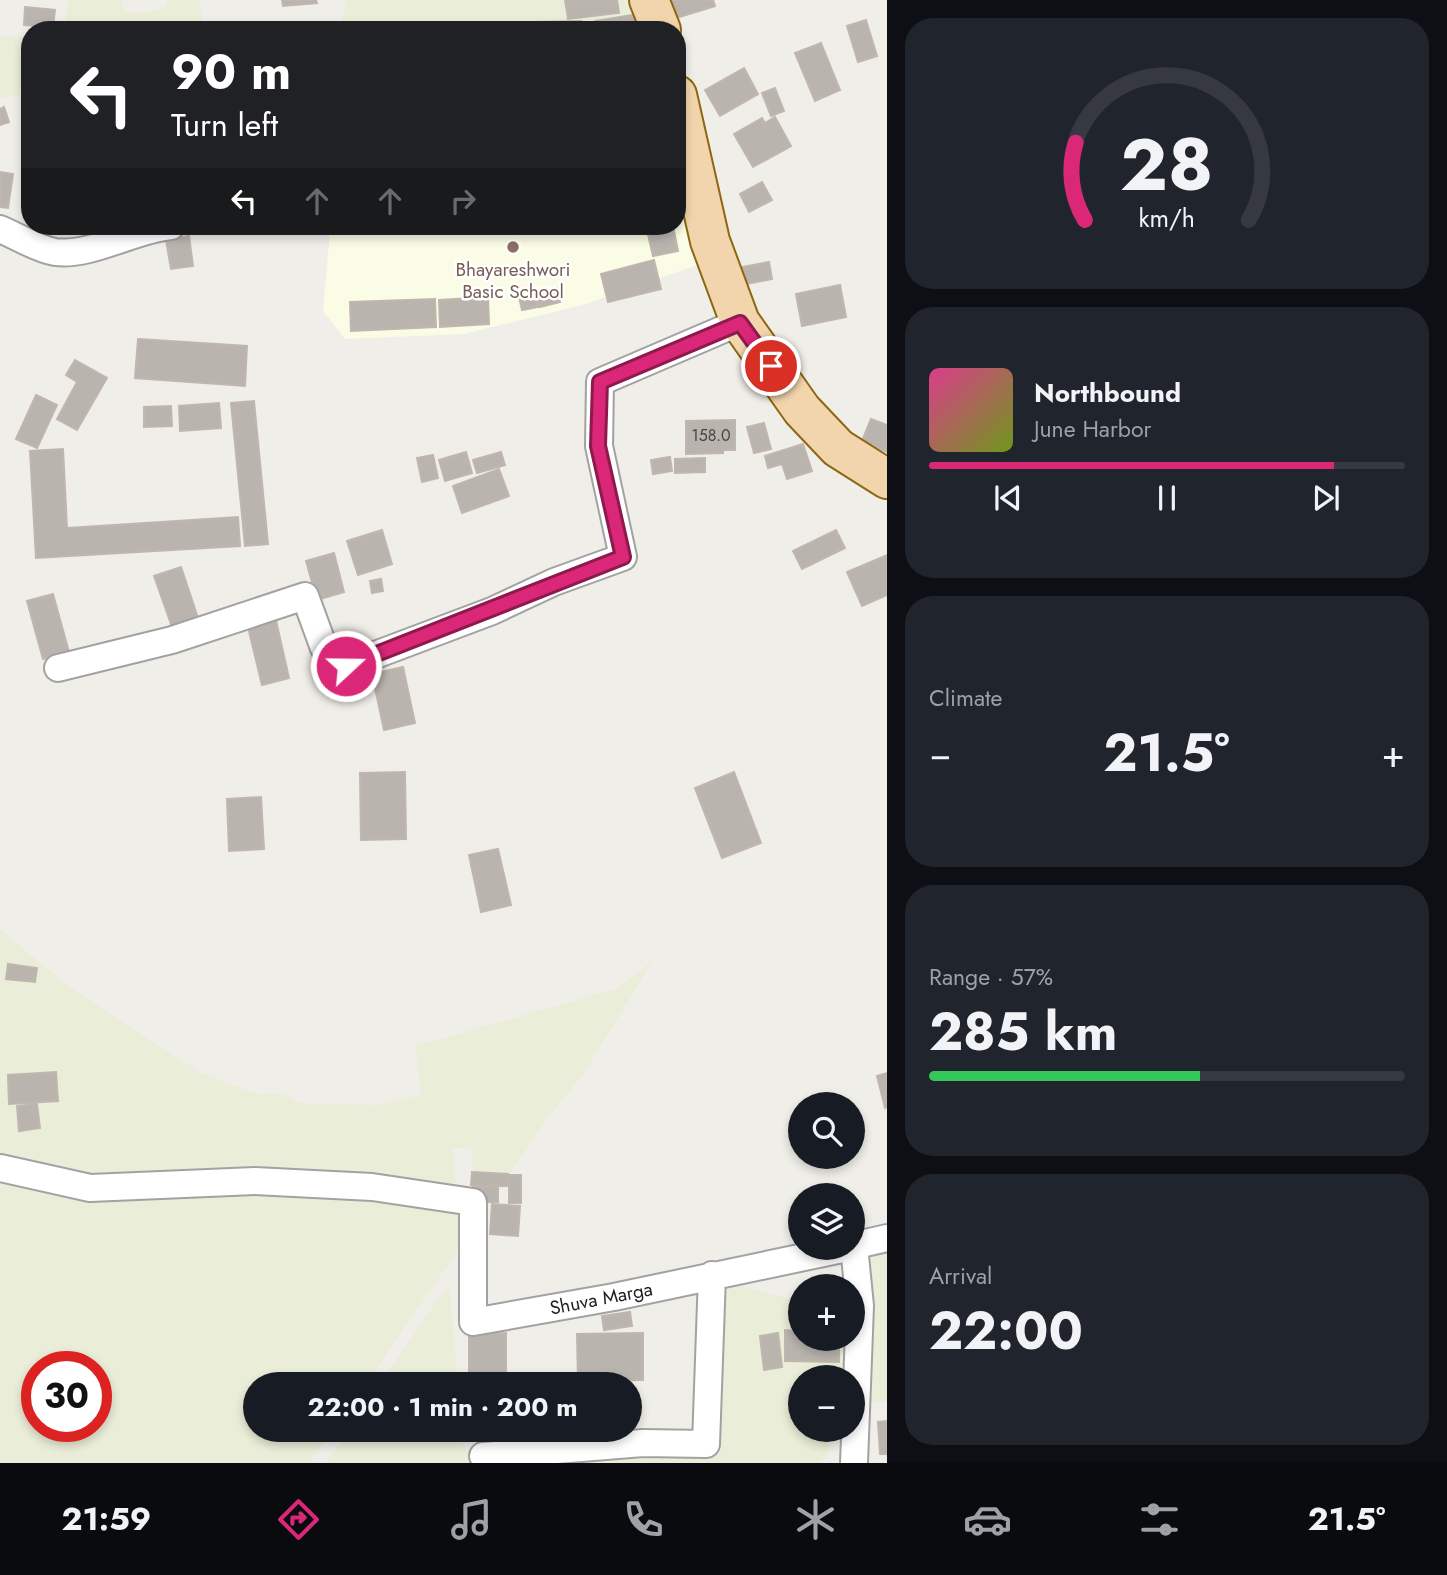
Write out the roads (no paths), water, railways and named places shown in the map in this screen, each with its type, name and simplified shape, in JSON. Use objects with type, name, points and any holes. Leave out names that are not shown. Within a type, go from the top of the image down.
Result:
[{"type":"main road","points":[[649,0],[657,21]]},
{"type":"main road","points":[[687,174],[740,323],[811,419],[838,448],[887,479]]},
{"type":"street","points":[[0,229],[56,252],[97,247],[129,235]]},
{"type":"street","points":[[58,668],[172,640],[305,596],[324,648],[346,666],[623,557],[598,446],[600,382],[740,323]]},
{"type":"street","name":"Shuva Marga","points":[[0,1168],[90,1188],[255,1181],[372,1186],[473,1202],[473,1322],[614,1297],[788,1260]]},
{"type":"street","name":"Shuva Marga","points":[[865,1244],[887,1238]]},
{"type":"street","points":[[853,1260],[860,1306],[854,1463]]},
{"type":"street","points":[[483,1456],[643,1443],[706,1444],[712,1275]]},
{"type":"place","name":"Bhayareshwori Basic School","points":[[513,247]]}]
